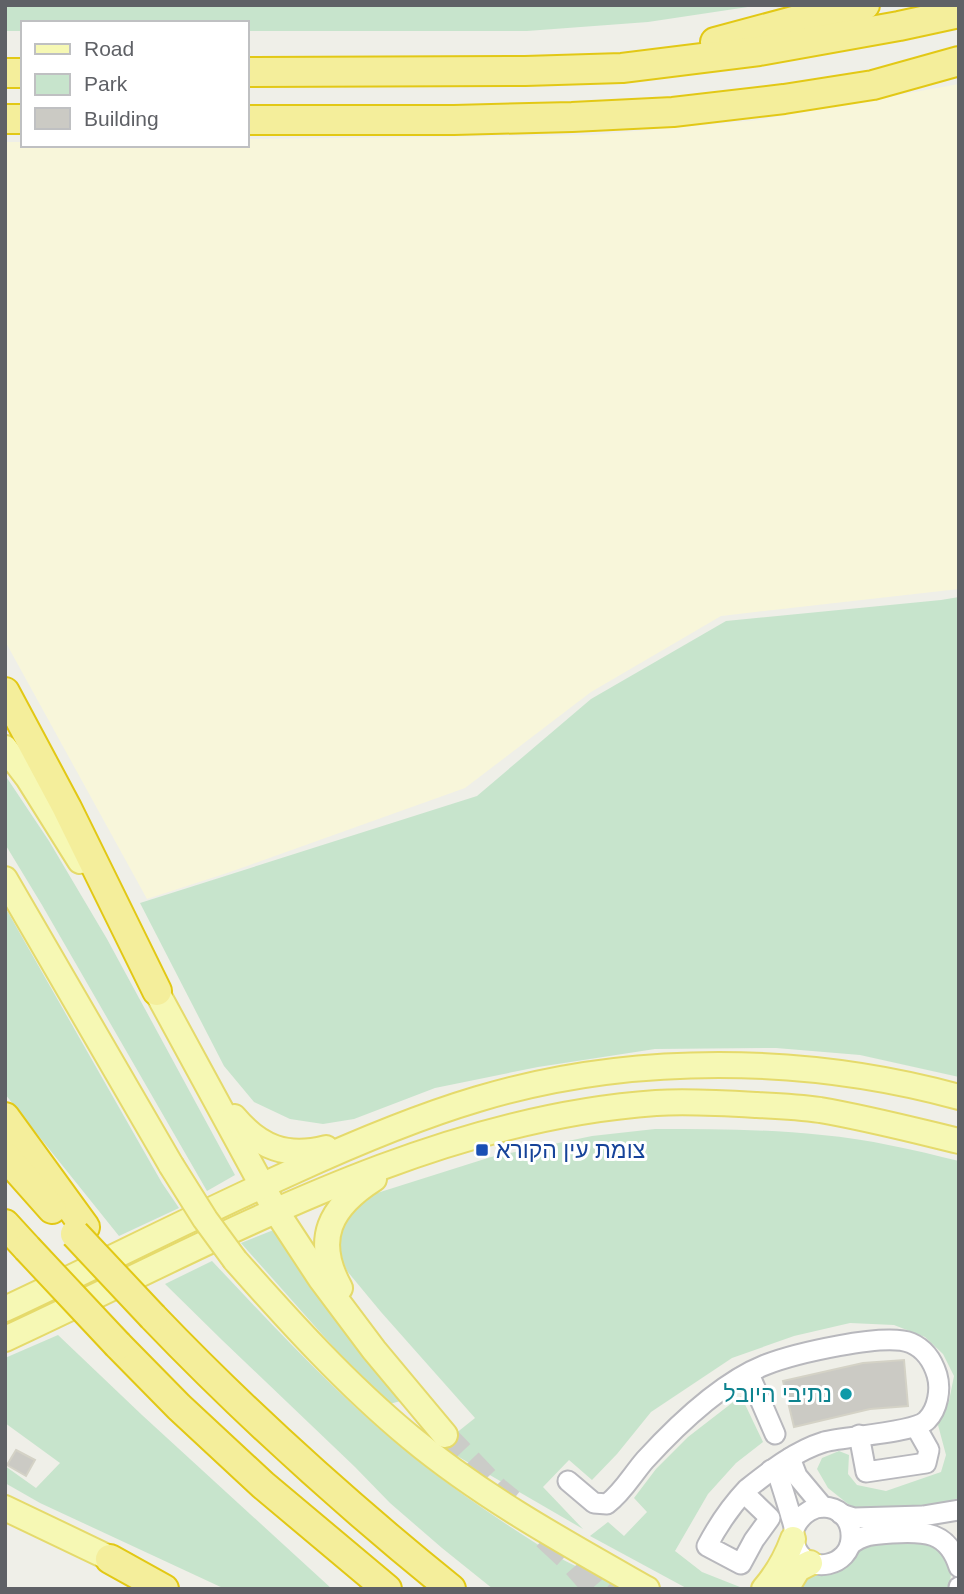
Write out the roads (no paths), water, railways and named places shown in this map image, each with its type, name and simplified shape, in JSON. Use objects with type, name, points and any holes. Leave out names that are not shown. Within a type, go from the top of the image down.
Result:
[{"type":"highway","points":[[622,68],[797,20],[865,5]]},
{"type":"highway","points":[[248,72],[450,72],[622,68],[759,51],[959,13]]},
{"type":"highway","points":[[248,120],[454,120],[673,112],[873,85],[959,61]]},
{"type":"highway","points":[[5,692],[67,807],[158,991]]},
{"type":"highway","points":[[5,1117],[80,1230]]},
{"type":"highway","points":[[5,1156],[80,1230],[146,1310],[212,1378],[274,1437],[451,1589]]},
{"type":"highway","points":[[5,1224],[118,1345],[372,1589]]},
{"type":"highway","points":[[202,1428],[263,1485],[387,1589]]},
{"type":"highway","points":[[110,1559],[164,1589]]},
{"type":"main road","points":[[5,748],[65,835],[158,991],[276,1211],[320,1278],[374,1350],[445,1435]]},
{"type":"main road","points":[[5,879],[205,1219],[278,1309],[334,1368],[412,1439],[496,1499],[647,1589]]},
{"type":"main road","points":[[5,1309],[261,1185],[370,1136],[480,1098],[532,1084],[583,1074],[657,1066],[721,1065],[862,1076],[916,1085],[959,1097]]},
{"type":"main road","points":[[213,1093],[254,1138],[285,1152],[320,1149],[370,1136]]},
{"type":"main road","points":[[5,1339],[276,1211],[365,1173],[531,1122],[658,1103],[717,1103],[816,1110],[959,1141]]},
{"type":"main road","points":[[374,1350],[335,1279],[327,1258],[326,1239],[338,1211],[360,1188],[406,1159]]},
{"type":"main road","points":[[5,1508],[174,1589]]},
{"type":"main road","points":[[764,1589],[786,1558],[794,1534]]},
{"type":"main road","points":[[786,1589],[798,1569],[810,1563]]},
{"type":"main road","points":[[616,1572],[653,1589]]},
{"type":"lane","points":[[568,1481],[594,1503],[607,1504],[685,1420],[737,1380],[765,1365],[809,1353],[892,1340],[910,1343],[922,1350],[933,1363],[939,1380],[939,1397],[927,1420],[916,1427],[822,1443],[771,1470],[744,1493]]},
{"type":"lane","points":[[749,1374],[775,1434]]},
{"type":"lane","points":[[859,1435],[866,1472],[926,1463],[929,1450],[916,1427]]},
{"type":"lane","points":[[790,1458],[797,1476],[823,1507]]},
{"type":"lane","points":[[771,1470],[777,1472],[796,1549],[810,1563],[830,1564],[846,1553],[850,1545],[850,1528],[842,1514]]},
{"type":"lane","points":[[794,1534],[798,1520],[813,1508],[836,1510],[854,1518],[923,1516],[959,1510]]},
{"type":"lane","points":[[850,1545],[871,1534],[930,1534],[947,1545],[959,1567]]},
{"type":"tunnel","points":[[445,1435],[512,1501]]},
{"type":"tunnel","points":[[546,1536],[598,1589]]},
{"type":"tunnel","points":[[583,1560],[617,1589]]},
{"type":"place","name":"צומת עין הקורא","points":[[482,1150]]},
{"type":"place","name":"נתיבי היובל","points":[[846,1394]]}]
